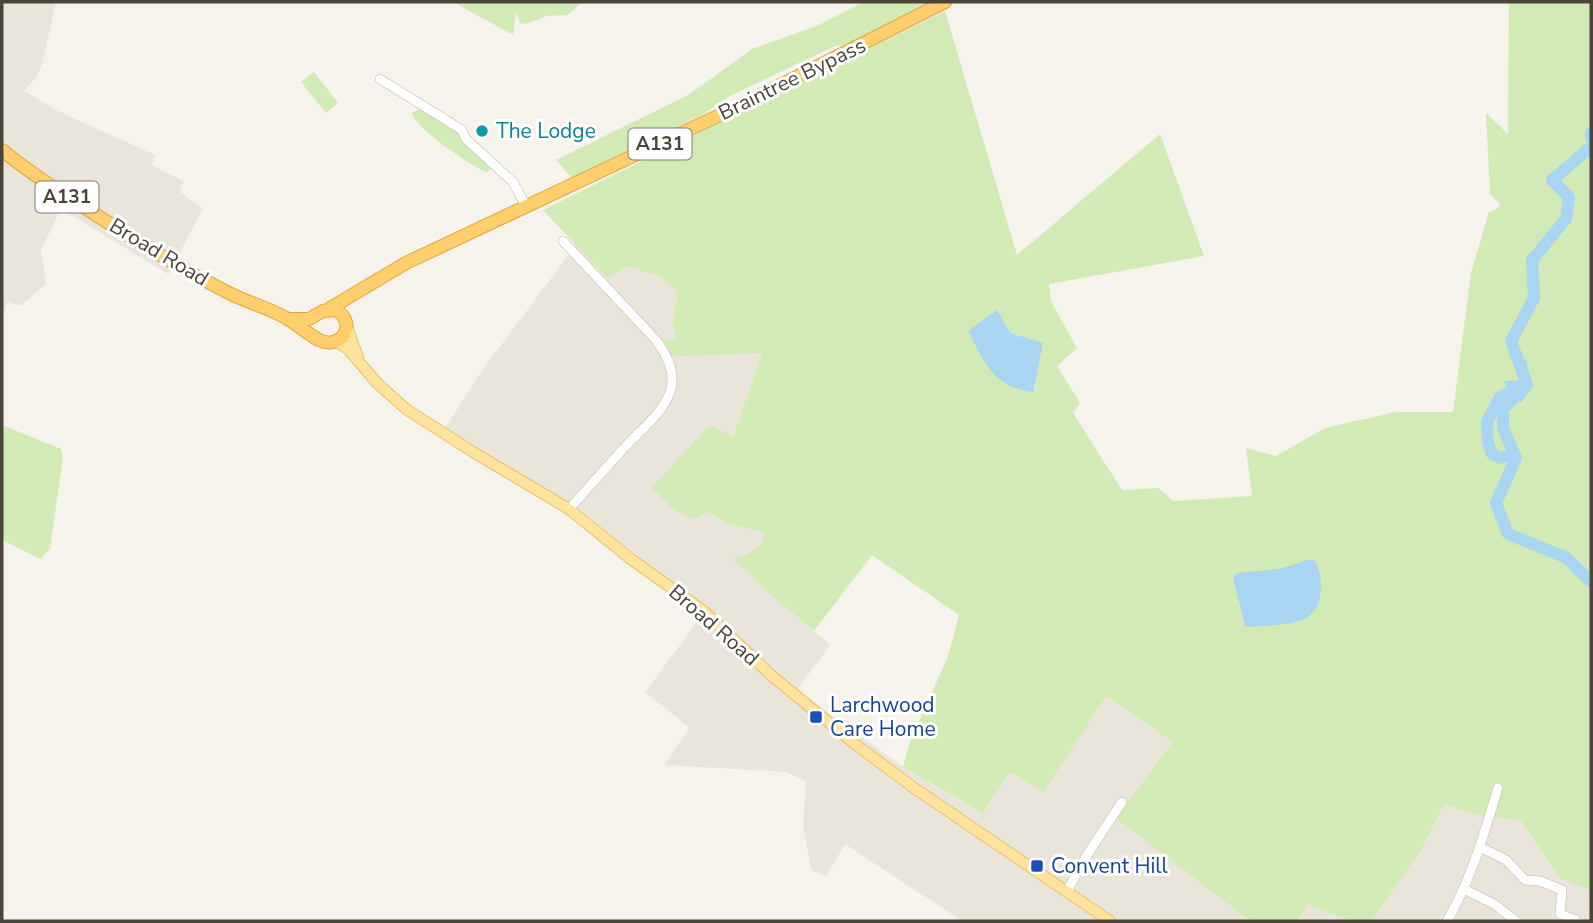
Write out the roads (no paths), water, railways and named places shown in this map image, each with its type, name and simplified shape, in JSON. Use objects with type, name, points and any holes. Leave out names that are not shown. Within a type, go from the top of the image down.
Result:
[{"type":"highway","name":"Braintree Bypass","points":[[321,313],[417,257],[739,106],[945,2]]},
{"type":"highway","name":"Broad Road","points":[[2,150],[33,175],[165,260],[230,294],[287,319],[323,342],[337,342]]},
{"type":"highway","name":"Braintree Bypass","points":[[346,322],[352,305],[375,282]]},
{"type":"highway","name":"Broad Road","points":[[287,319],[309,319],[336,310],[346,322]]},
{"type":"highway","points":[[317,338],[313,326],[321,313]]},
{"type":"highway","name":"A131","points":[[337,342],[343,338],[346,322]]},
{"type":"main road","name":"Broad Road","points":[[346,322],[360,363]]},
{"type":"main road","name":"Broad Road","points":[[337,342],[348,349],[377,383],[406,409],[472,452],[569,509],[632,560],[704,611],[781,684],[855,744],[917,790],[1067,891]]},
{"type":"main road","points":[[1067,891],[1110,921]]},
{"type":"street","points":[[380,79],[462,130],[466,139],[513,183],[526,206]]},
{"type":"street","points":[[563,241],[663,350],[671,381],[669,397],[660,413],[569,509]]},
{"type":"street","points":[[1447,921],[1464,889],[1480,848],[1497,788]]},
{"type":"street","points":[[1067,891],[1091,848],[1122,802]]},
{"type":"street","points":[[1480,848],[1506,860],[1524,880],[1540,881],[1562,890],[1560,914],[1576,920]]},
{"type":"street","points":[[1464,889],[1494,904],[1516,921]]},
{"type":"water","points":[[997,310],[1010,333],[1043,343],[1033,392],[1009,385],[992,372],[968,331]]},
{"type":"water","points":[[1526,359],[1531,388],[1521,403],[1514,388],[1508,388],[1504,381],[1521,378],[1523,360]]},
{"type":"water","points":[[1311,559],[1316,562],[1321,584],[1317,607],[1312,613],[1306,618],[1279,625],[1245,626],[1233,577],[1237,573],[1279,569]]},
{"type":"waterway","points":[[1591,133],[1591,138]]},
{"type":"waterway","points":[[1591,147],[1552,180],[1569,197],[1566,219],[1532,260],[1534,298],[1511,341],[1527,385],[1503,409],[1503,428],[1516,458],[1496,503],[1508,534],[1567,558],[1591,582]]},
{"type":"waterway","points":[[1513,387],[1509,393],[1500,397],[1487,422],[1492,454],[1501,458],[1516,458]]},
{"type":"place","name":"The Lodge","points":[[482,131]]},
{"type":"place","name":"Larchwood Care Home","points":[[816,717]]},
{"type":"place","name":"Convent Hill","points":[[1037,866]]}]
